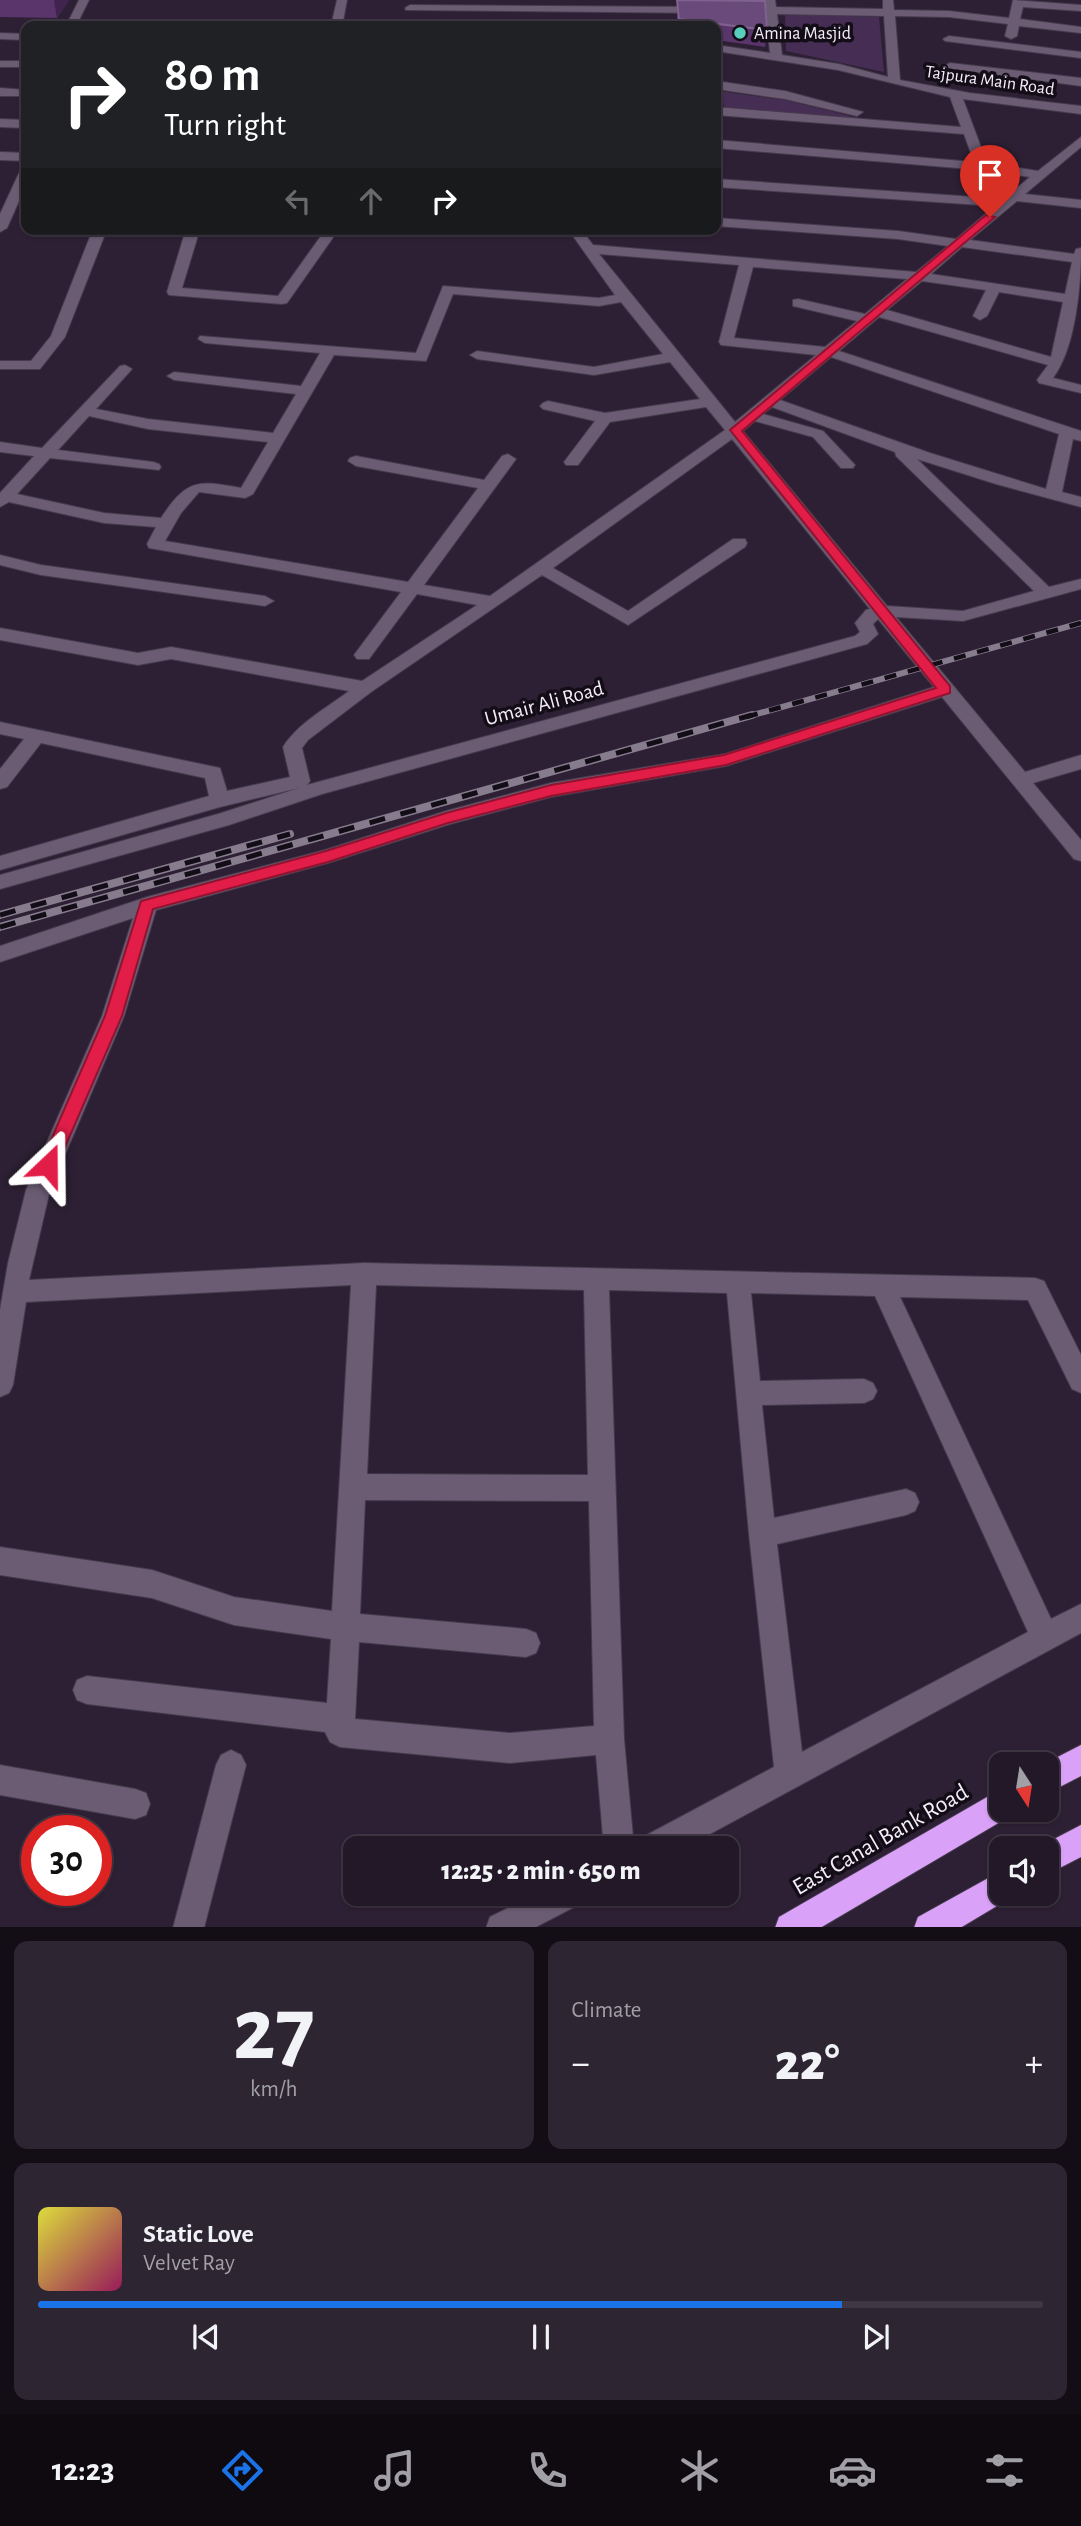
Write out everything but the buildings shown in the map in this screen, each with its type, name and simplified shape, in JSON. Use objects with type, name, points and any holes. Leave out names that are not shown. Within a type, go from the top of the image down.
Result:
[{"type":"highway","points":[[1059,1772],[1081,1759]]},
{"type":"highway","name":"East Canal Bank Road","points":[[790,1927],[989,1811]]},
{"type":"highway","points":[[1059,1853],[1081,1840]]},
{"type":"highway","points":[[929,1927],[989,1893]]},
{"type":"street","points":[[73,21],[83,0]]},
{"type":"street","points":[[334,0],[342,0],[338,21]]},
{"type":"street","points":[[888,0],[894,82]]},
{"type":"street","points":[[1000,86],[1018,1],[1081,8]]},
{"type":"street","points":[[410,8],[660,5],[716,10]]},
{"type":"street","points":[[771,5],[776,56]]},
{"type":"street","points":[[730,10],[771,5],[949,14],[1081,30]]},
{"type":"street","points":[[0,29],[21,30]]},
{"type":"street","points":[[0,36],[21,37]]},
{"type":"street","points":[[949,40],[1081,55]]},
{"type":"street","name":"Tajpura Main Road","points":[[721,49],[839,67],[894,82]]},
{"type":"street","name":"Tajpura Main Road","points":[[721,56],[955,94],[1000,86],[1081,110]]},
{"type":"street","points":[[0,64],[21,64]]},
{"type":"street","points":[[950,66],[1000,86],[1081,82]]},
{"type":"street","points":[[721,86],[785,95],[888,119],[895,124]]},
{"type":"street","points":[[0,92],[21,93]]},
{"type":"street","points":[[955,94],[982,166]]},
{"type":"street","points":[[0,123],[21,124]]},
{"type":"street","points":[[721,129],[895,124],[969,131]]},
{"type":"street","points":[[721,129],[1041,174]]},
{"type":"street","points":[[0,863],[220,800],[308,785],[292,747],[301,736],[365,688],[493,602],[736,430],[1081,141]]},
{"type":"street","points":[[0,156],[21,157]]},
{"type":"street","points":[[0,228],[21,182]]},
{"type":"street","points":[[721,183],[1081,204]]},
{"type":"street","points":[[721,222],[898,235],[957,244],[1080,256],[1073,299],[1057,363],[1044,380],[1081,389]]},
{"type":"street","points":[[0,365],[35,366],[58,337],[98,235]]},
{"type":"street","points":[[192,235],[174,292],[282,300],[329,235]]},
{"type":"street","points":[[577,235],[624,297],[736,430],[1081,854]]},
{"type":"street","points":[[587,249],[919,276],[1073,299]]},
{"type":"street","points":[[747,262],[726,342],[830,352],[1074,434],[1053,495]]},
{"type":"street","points":[[980,316],[995,287]]},
{"type":"street","points":[[205,339],[421,358],[448,289],[599,302],[624,297]]},
{"type":"street","points":[[798,303],[873,315],[1057,363]]},
{"type":"street","points":[[330,350],[245,493],[196,487],[191,489],[166,523],[155,544],[413,586],[493,602]]},
{"type":"street","points":[[477,355],[594,371],[674,357]]},
{"type":"street","points":[[3,499],[125,369]]},
{"type":"street","points":[[174,376],[305,391]]},
{"type":"street","points":[[770,401],[1004,484],[1081,502]]},
{"type":"street","points":[[548,406],[605,418],[710,402]]},
{"type":"street","points":[[86,411],[148,424],[277,438]]},
{"type":"street","points":[[752,416],[818,434],[847,465]]},
{"type":"street","points":[[572,462],[605,418]]},
{"type":"street","points":[[0,447],[153,467]]},
{"type":"street","points":[[896,447],[1046,594]]},
{"type":"street","points":[[363,655],[508,458]]},
{"type":"street","points":[[356,461],[488,485]]},
{"type":"street","points":[[3,499],[104,518],[166,523]]},
{"type":"street","points":[[541,568],[628,619],[739,543]]},
{"type":"street","points":[[0,560],[41,570],[265,601]]},
{"type":"street","points":[[882,612],[902,609],[950,617],[962,616],[1081,584]]},
{"type":"street","name":"Umair Ali Road","points":[[0,882],[222,820],[308,785],[861,640],[869,634],[865,619],[882,612]]},
{"type":"street","points":[[0,634],[138,659],[171,653],[365,688]]},
{"type":"street","points":[[0,954],[147,905],[328,856],[446,818],[551,790],[726,760],[945,690]]},
{"type":"street","points":[[0,728],[213,773],[220,800]]},
{"type":"street","points":[[0,782],[37,736]]},
{"type":"street","points":[[1021,780],[1081,762]]},
{"type":"street","points":[[0,1385],[3,1349],[38,1190],[113,1016],[147,905]]},
{"type":"street","points":[[15,1292],[364,1274],[1035,1289],[1081,1381]]},
{"type":"street","points":[[364,1274],[340,1732],[510,1748],[609,1739]]},
{"type":"street","points":[[596,1280],[609,1739],[618,1836]]},
{"type":"street","points":[[738,1283],[762,1534],[790,1776]]},
{"type":"street","points":[[883,1286],[1044,1636]]},
{"type":"street","points":[[749,1393],[864,1391]]},
{"type":"street","points":[[353,1488],[602,1488]]},
{"type":"street","points":[[762,1534],[906,1502]]},
{"type":"street","points":[[0,1561],[152,1584],[234,1611],[346,1627],[526,1643]]},
{"type":"street","points":[[677,1836],[1081,1618]]},
{"type":"street","points":[[87,1690],[340,1719]]},
{"type":"street","points":[[188,1927],[231,1766]]},
{"type":"street","points":[[0,1780],[135,1804]]},
{"type":"street","points":[[501,1927],[543,1906]]},
{"type":"shaded area","points":[[785,14],[879,17],[884,72],[786,51]]},
{"type":"shaded area","points":[[721,91],[785,100],[875,122],[725,108]]},
{"type":"railway","points":[[746,717],[1081,623]]},
{"type":"railway","points":[[0,927],[752,715]]},
{"type":"railway","points":[[0,915],[290,834]]},
{"type":"place","name":"Amina Masjid","points":[[740,33]]},
{"type":"route","points":[[48,1165],[113,1016],[147,905],[328,856],[446,818],[551,790],[726,760],[945,690],[922,658],[736,430],[990,217]]}]
